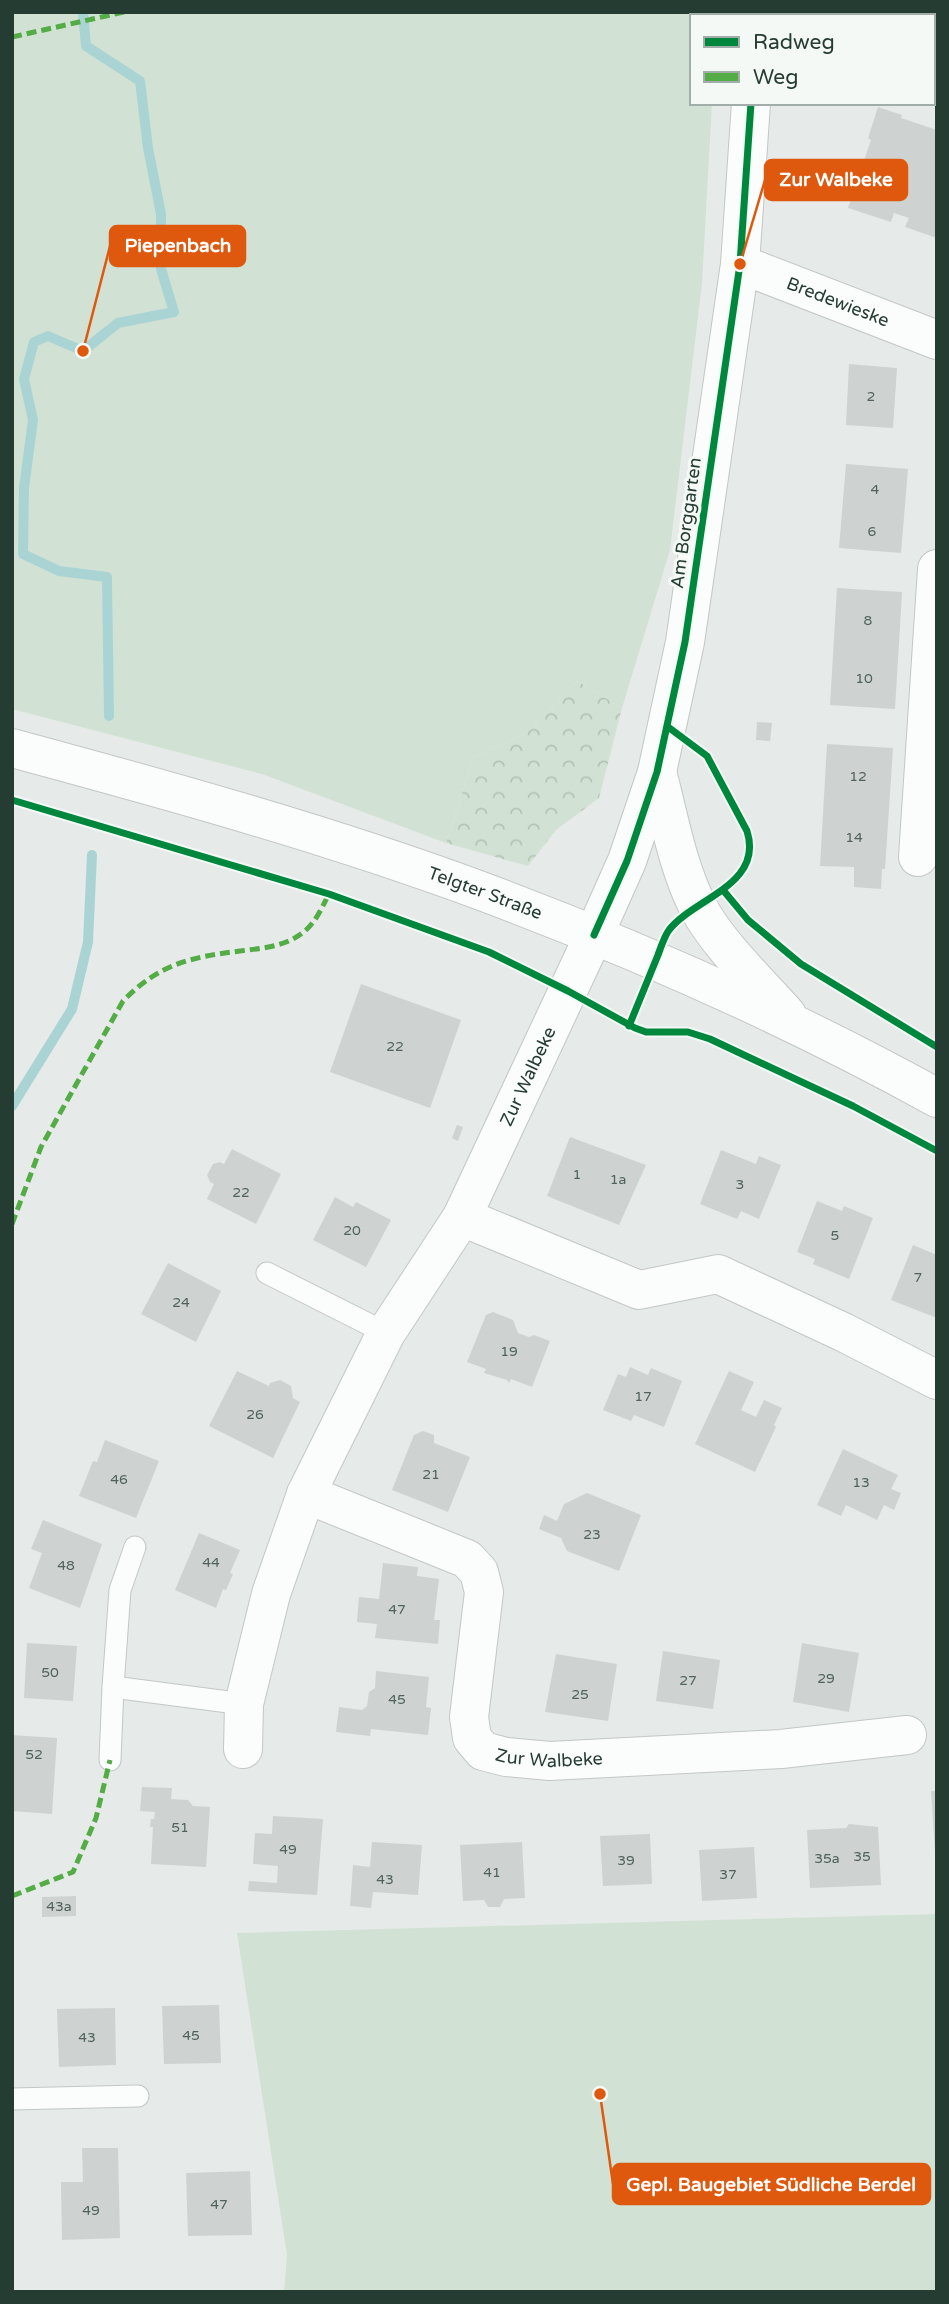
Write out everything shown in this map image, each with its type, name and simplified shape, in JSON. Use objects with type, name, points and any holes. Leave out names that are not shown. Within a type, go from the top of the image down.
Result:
[{"type":"street","name":"Am Borggarten","points":[[594,935],[627,861],[657,772],[685,642],[740,264],[751,105]]},
{"type":"street","name":"Bredewieske","points":[[740,264],[937,341]]},
{"type":"street","points":[[918,856],[937,569]]},
{"type":"street","name":"Telgter Straße","points":[[12,748],[117,776],[344,844],[481,891],[594,935],[795,1024],[937,1098]]},
{"type":"street","points":[[657,772],[686,877],[698,906],[712,929],[795,1024]]},
{"type":"street","name":"Zur Walbeke","points":[[243,1749],[244,1704],[271,1594],[306,1494],[386,1333],[462,1217],[594,935]]},
{"type":"street","points":[[462,1217],[639,1290],[718,1274],[843,1332],[937,1380]]},
{"type":"street","name":"Zur Walbeke","points":[[306,1494],[467,1559],[479,1572],[484,1592],[469,1729],[476,1744],[483,1751],[506,1757],[550,1761],[781,1749],[907,1735]]},
{"type":"lane","points":[[267,1273],[386,1333]]},
{"type":"lane","points":[[110,1760],[120,1590],[135,1547]]},
{"type":"lane","points":[[113,1687],[244,1704]]},
{"type":"lane","points":[[12,2099],[138,2096]]},
{"type":"green space","points":[[12,12],[717,12],[690,14],[690,105],[712,105],[702,283],[670,550],[622,708],[577,681],[527,733],[474,757],[446,843],[262,774],[12,709]]},
{"type":"green space","points":[[937,12],[937,97],[935,14],[788,14]]},
{"type":"green space","points":[[577,681],[622,708],[599,798],[556,830],[528,866],[446,843],[474,757],[527,733]]},
{"type":"green space","points":[[937,1914],[937,2292],[284,2292],[287,2255],[237,1933]]},
{"type":"building","points":[[878,107],[937,130],[937,238],[905,227],[909,218],[894,213],[891,222],[848,208],[871,140],[868,138]]},
{"type":"building","points":[[849,364],[897,368],[893,428],[846,425]]},
{"type":"building","points":[[846,464],[908,469],[901,553],[839,548]]},
{"type":"building","points":[[837,588],[902,592],[895,709],[830,705]]},
{"type":"building","points":[[757,722],[772,723],[770,741],[756,740]]},
{"type":"building","points":[[827,744],[893,748],[885,869],[882,869],[881,889],[854,887],[854,867],[820,866]]},
{"type":"building","points":[[361,984],[461,1020],[430,1108],[330,1072]]},
{"type":"building","points":[[457,1125],[463,1127],[458,1141],[452,1138]]},
{"type":"building","points":[[570,1137],[646,1165],[619,1225],[547,1196]]},
{"type":"building","points":[[232,1149],[281,1174],[256,1224],[207,1199],[214,1184],[207,1175],[213,1164],[224,1164]]},
{"type":"building","points":[[721,1150],[756,1164],[759,1156],[781,1165],[759,1219],[741,1211],[737,1219],[700,1204]]},
{"type":"building","points":[[335,1197],[353,1207],[356,1202],[391,1220],[366,1267],[313,1240]]},
{"type":"building","points":[[817,1201],[842,1211],[844,1206],[873,1218],[849,1279],[813,1264],[815,1259],[797,1252]]},
{"type":"building","points":[[913,1245],[937,1255],[937,1318],[891,1300]]},
{"type":"building","points":[[168,1263],[221,1291],[196,1342],[141,1314]]},
{"type":"building","points":[[493,1312],[513,1320],[518,1333],[550,1341],[532,1387],[511,1379],[509,1383],[484,1373],[486,1369],[467,1362],[486,1315]]},
{"type":"building","points":[[630,1367],[648,1375],[651,1368],[682,1381],[664,1427],[634,1415],[631,1421],[603,1410],[618,1374],[626,1377]]},
{"type":"building","points":[[237,1371],[269,1386],[270,1383],[280,1380],[291,1386],[293,1398],[300,1402],[273,1458],[209,1426]]},
{"type":"building","points":[[729,1371],[754,1382],[741,1410],[756,1417],[764,1400],[782,1408],[755,1472],[695,1444]]},
{"type":"building","points":[[423,1431],[434,1435],[434,1443],[470,1457],[448,1512],[392,1490],[414,1435]]},
{"type":"building","points":[[105,1440],[159,1461],[136,1518],[79,1496]]},
{"type":"building","points":[[843,1449],[898,1475],[891,1489],[901,1493],[894,1510],[884,1505],[877,1520],[846,1505],[841,1516],[817,1505]]},
{"type":"building","points":[[587,1493],[641,1515],[619,1571],[567,1551],[561,1538],[539,1529],[544,1515],[557,1521],[564,1504]]},
{"type":"building","points":[[43,1520],[102,1544],[80,1608],[29,1588],[42,1553],[31,1549]]},
{"type":"building","points":[[199,1533],[240,1550],[230,1573],[233,1574],[226,1590],[223,1589],[216,1608],[175,1590]]},
{"type":"building","points":[[383,1563],[418,1567],[417,1576],[439,1579],[434,1620],[440,1620],[438,1644],[375,1638],[377,1624],[357,1622],[359,1597],[379,1599]]},
{"type":"building","points":[[27,1643],[77,1646],[73,1701],[24,1698]]},
{"type":"building","points":[[802,1643],[859,1653],[849,1712],[793,1702]]},
{"type":"building","points":[[663,1651],[720,1660],[713,1709],[656,1701]]},
{"type":"building","points":[[556,1654],[617,1664],[608,1721],[545,1712]]},
{"type":"building","points":[[376,1671],[429,1677],[426,1707],[431,1708],[428,1735],[371,1729],[370,1736],[336,1732],[339,1707],[362,1710],[367,1706],[369,1692],[375,1688]]},
{"type":"building","points":[[12,1735],[57,1738],[52,1814],[12,1811]]},
{"type":"building","points":[[142,1787],[172,1788],[171,1799],[188,1800],[193,1806],[210,1807],[206,1867],[151,1864],[153,1827],[150,1827],[155,1812],[140,1811]]},
{"type":"building","points":[[931,1791],[937,1791],[937,1852],[935,1852]]},
{"type":"building","points":[[273,1816],[323,1819],[317,1895],[248,1891],[249,1881],[277,1883],[278,1866],[253,1864],[255,1833],[272,1834]]},
{"type":"building","points":[[849,1824],[878,1827],[881,1885],[810,1888],[807,1830],[846,1828]]},
{"type":"building","points":[[650,1834],[652,1884],[603,1886],[600,1836]]},
{"type":"building","points":[[372,1842],[422,1845],[418,1895],[373,1892],[371,1908],[350,1906],[353,1865],[370,1867]]},
{"type":"building","points":[[522,1842],[525,1898],[504,1899],[500,1907],[488,1907],[484,1900],[463,1901],[460,1845]]},
{"type":"building","points":[[754,1847],[757,1898],[702,1901],[699,1850]]},
{"type":"building","points":[[76,1896],[76,1916],[42,1917],[42,1897]]},
{"type":"building","points":[[219,2005],[221,2063],[164,2064],[162,2006]]},
{"type":"building","points":[[115,2008],[116,2065],[59,2067],[57,2009]]},
{"type":"building","points":[[82,2148],[118,2148],[120,2238],[62,2240],[61,2182],[83,2182]]},
{"type":"building","points":[[250,2171],[252,2235],[188,2236],[186,2173]]},
{"type":"waterway","points":[[83,12],[86,46],[140,81],[148,148],[161,214],[161,269],[174,312],[118,323],[83,351],[48,336],[34,342],[24,379],[33,420],[24,488],[23,554],[59,571],[107,577],[109,716]]},
{"type":"waterway","points":[[12,1106],[72,1009],[88,942],[92,855]]},
{"type":"marked path","points":[[12,37],[124,12]]},
{"type":"marked path","points":[[911,12],[922,14]]},
{"type":"marked path","points":[[12,1224],[41,1147],[123,1001],[150,978],[177,964],[206,956],[274,946],[299,936],[310,926],[329,894]]},
{"type":"marked path","points":[[12,1896],[73,1872],[96,1818],[110,1760]]},
{"type":"cycle path","points":[[594,935],[627,861],[657,772],[685,642],[740,264],[751,105]]},
{"type":"cycle path","points":[[629,1026],[669,930],[736,878],[746,865],[750,849],[747,831],[707,756],[668,727]]},
{"type":"cycle path","points":[[12,800],[329,894],[489,952],[635,1028],[646,1032],[688,1032],[710,1039],[853,1106],[937,1151]]},
{"type":"cycle path","points":[[723,890],[748,920],[801,964],[937,1047]]},
{"type":"place","name":"Zur Walbeke","points":[[740,264]]},
{"type":"place","name":"Piepenbach","points":[[83,351]]},
{"type":"place","name":"Gepl. Baugebiet Südliche Berdel","points":[[600,2094]]}]
